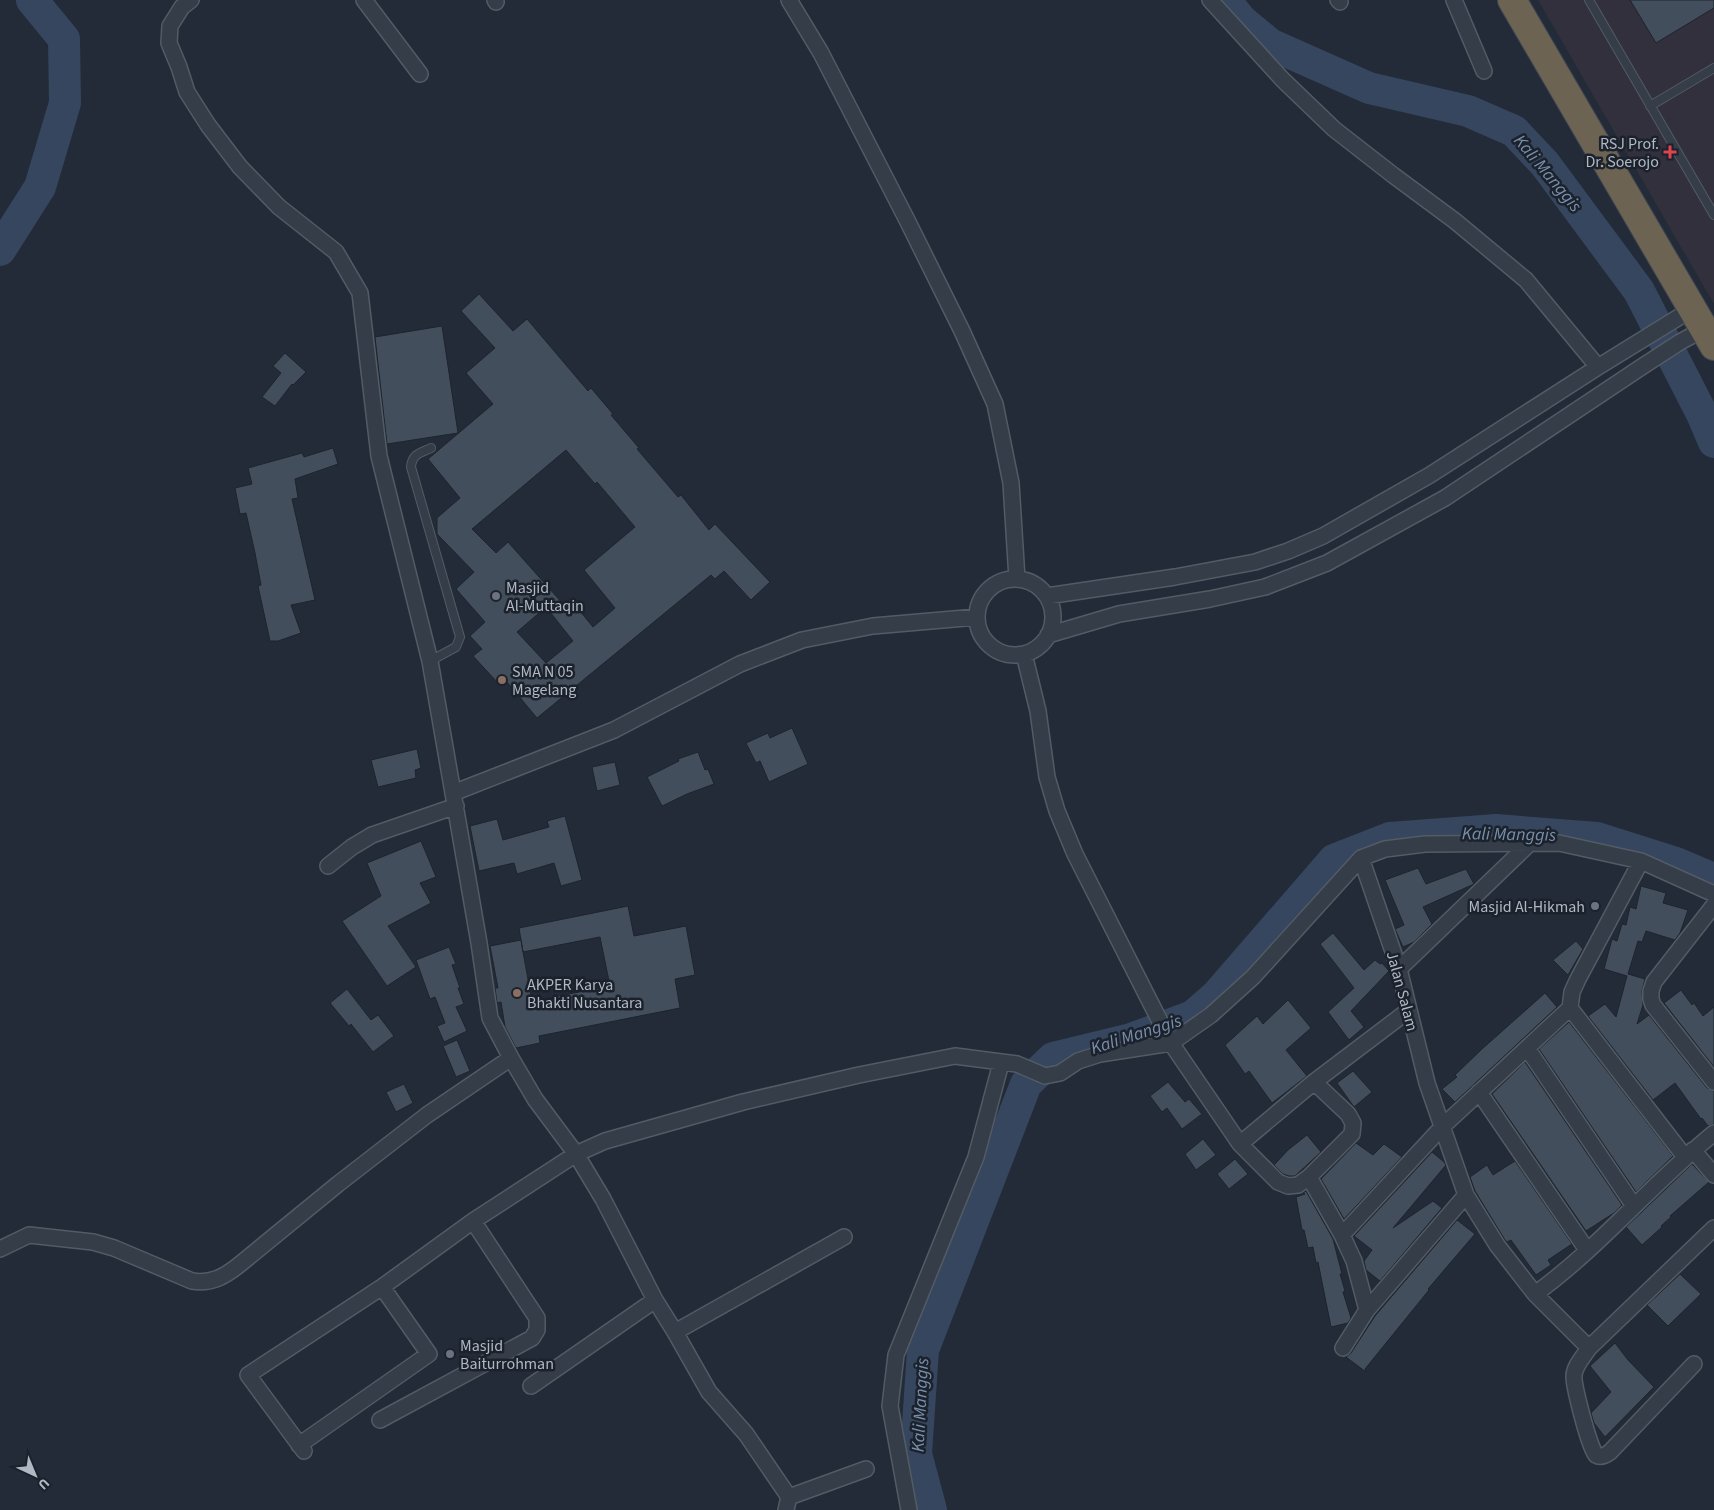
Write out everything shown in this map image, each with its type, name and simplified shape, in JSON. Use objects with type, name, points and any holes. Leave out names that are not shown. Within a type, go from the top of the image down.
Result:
[{"type":"highway","points":[[1512,0],[1704,325]]},
{"type":"street","points":[[191,0],[182,7],[170,26],[169,44],[188,92],[208,126],[240,167],[279,207],[336,252],[360,292],[378,456],[430,661],[455,799],[490,1018],[536,1099],[576,1154],[603,1200],[655,1300],[709,1392],[746,1434],[787,1504],[866,1469]]},
{"type":"street","points":[[364,0],[420,74]]},
{"type":"street","points":[[789,0],[821,53],[898,204],[962,331],[994,404],[1011,483],[1017,579]]},
{"type":"street","points":[[1210,0],[1296,93],[1334,129],[1455,220],[1526,280],[1598,367]]},
{"type":"street","points":[[1454,0],[1484,71]]},
{"type":"street","points":[[1047,596],[1193,574],[1255,562],[1288,551],[1323,536],[1430,475],[1598,367],[1669,324],[1704,325]]},
{"type":"street","points":[[1048,635],[1119,614],[1210,599],[1265,587],[1327,563],[1445,498],[1704,325]]},
{"type":"street","points":[[1515,422],[1533,441]]},
{"type":"street","points":[[1017,579],[1029,582],[1039,588],[1047,596],[1053,615],[1052,625],[1042,644],[1024,654],[1012,655],[991,647],[983,638],[978,628],[977,617],[979,605],[985,594],[1005,580],[1017,579]]},
{"type":"street","points":[[328,866],[352,847],[372,835],[614,730],[740,664],[802,640],[873,626],[977,617]]},
{"type":"street","points":[[1024,654],[1038,711],[1047,778],[1057,811],[1075,854],[1170,1040],[1240,1144],[1278,1182],[1288,1186],[1298,1185],[1309,1177],[1352,1134],[1353,1123],[1348,1114],[1314,1082]]},
{"type":"street","points":[[382,1287],[429,1354],[301,1448],[248,1375],[382,1287],[473,1221],[576,1154],[605,1141],[734,1104],[859,1075],[955,1056],[1017,1064],[1045,1076],[1060,1072],[1078,1061],[1100,1054],[1170,1040],[1212,1015],[1254,977],[1361,858],[1385,849],[1425,844],[1559,843],[1641,861],[1714,894]]},
{"type":"street","points":[[1399,969],[1528,844]]},
{"type":"street","name":"Jalan Salam","points":[[1361,858],[1399,969],[1427,1083],[1466,1195],[1508,1260],[1535,1294],[1589,1348]]},
{"type":"street","points":[[1342,1236],[1443,1126],[1570,1008],[1572,992],[1578,979],[1641,861]]},
{"type":"street","points":[[1714,905],[1654,982],[1651,998],[1653,1005],[1714,1082]]},
{"type":"street","points":[[1570,1008],[1689,1153],[1714,1176]]},
{"type":"street","points":[[1240,1144],[1314,1082],[1409,1010]]},
{"type":"street","points":[[1526,1048],[1634,1206]]},
{"type":"street","points":[[0,1249],[29,1235],[93,1242],[114,1248],[192,1281],[203,1283],[215,1280],[239,1265],[338,1184],[427,1115],[511,1058]]},
{"type":"street","points":[[910,1510],[890,1406],[896,1355],[976,1157],[1001,1063]]},
{"type":"street","points":[[1479,1092],[1587,1250]]},
{"type":"street","points":[[1535,1294],[1587,1250],[1689,1153],[1714,1133]]},
{"type":"street","points":[[1309,1177],[1354,1261],[1367,1310]]},
{"type":"street","points":[[1343,1348],[1367,1310],[1466,1195]]},
{"type":"street","points":[[380,1420],[532,1338],[537,1330],[537,1318],[473,1221]]},
{"type":"street","points":[[1694,1364],[1610,1452],[1605,1456],[1595,1454],[1590,1445],[1575,1386],[1574,1374],[1576,1369],[1589,1348],[1714,1228]]},
{"type":"street","points":[[675,1332],[844,1236]]},
{"type":"street","points":[[531,1386],[655,1300]]},
{"type":"lane","points":[[1589,0],[1714,215]]},
{"type":"lane","points":[[1650,106],[1714,68]]},
{"type":"lane","points":[[430,661],[456,647],[460,637],[411,467],[411,460],[415,455],[431,448]]},
{"type":"shaded area","name":"RSJ Prof. Dr. Soerojo","points":[[1538,0],[1714,0],[1714,304]]},
{"type":"building","points":[[1630,0],[1714,0],[1714,8],[1656,43]]},
{"type":"building","points":[[479,294],[513,331],[527,319],[588,391],[591,388],[639,448],[637,449],[678,497],[681,495],[709,530],[715,524],[770,582],[751,600],[724,571],[715,579],[711,575],[537,718],[502,676],[497,682],[473,656],[482,649],[470,636],[485,622],[456,589],[474,572],[437,534],[437,518],[460,498],[428,459],[493,404],[466,373],[495,348],[461,311]],"holes":[[[566,450],[595,484],[597,482],[635,527],[584,570],[615,608],[593,627],[570,599],[564,605],[508,542],[496,553],[472,529]],[[546,607],[573,641],[546,663],[517,632]]]},
{"type":"building","points":[[442,326],[458,433],[387,444],[375,337]]},
{"type":"building","points":[[285,353],[306,372],[292,384],[275,406],[262,397],[281,373],[273,366]]},
{"type":"building","points":[[333,448],[338,464],[295,479],[298,498],[292,499],[315,600],[291,605],[301,633],[278,641],[270,641],[258,586],[261,585],[246,513],[240,514],[235,488],[252,484],[248,468],[302,453],[304,457]]},
{"type":"building","points":[[792,728],[808,764],[769,782],[760,761],[756,763],[746,743],[768,733],[770,738]]},
{"type":"building","points":[[417,749],[421,768],[415,770],[416,778],[378,787],[371,760]]},
{"type":"building","points":[[698,752],[705,770],[708,769],[714,784],[662,806],[647,777],[679,761],[678,759]]},
{"type":"building","points":[[615,762],[620,785],[597,791],[592,767]]},
{"type":"building","points":[[565,816],[582,880],[561,886],[554,863],[517,874],[514,863],[479,871],[470,826],[497,819],[503,840],[549,827],[547,821]]},
{"type":"building","points":[[421,841],[436,877],[420,883],[431,903],[388,926],[416,967],[387,986],[342,921],[381,896],[367,863]]},
{"type":"building","points":[[1418,868],[1426,884],[1466,869],[1474,884],[1423,907],[1432,924],[1414,942],[1403,947],[1395,929],[1404,925],[1385,880]]},
{"type":"building","points":[[1641,886],[1666,893],[1663,903],[1688,910],[1680,933],[1675,940],[1646,931],[1642,942],[1638,941],[1628,974],[1645,979],[1642,991],[1643,1005],[1637,1024],[1649,1015],[1707,1088],[1714,1091],[1714,1124],[1708,1126],[1675,1083],[1653,1100],[1588,1016],[1605,1004],[1616,1017],[1627,976],[1604,969],[1612,939],[1617,941],[1622,924],[1626,925],[1630,907],[1636,909]]},
{"type":"building","points":[[628,906],[634,936],[686,926],[695,975],[675,979],[680,1008],[539,1036],[540,1043],[516,1048],[505,1027],[501,1002],[497,1003],[495,988],[498,988],[490,946],[521,940],[519,928]],"holes":[[[600,937],[610,986],[532,1001],[523,952]]]},
{"type":"building","points":[[1333,933],[1364,970],[1375,960],[1380,964],[1382,963],[1389,971],[1351,1011],[1364,1027],[1349,1040],[1328,1012],[1354,988],[1320,944]]},
{"type":"building","points":[[1576,941],[1583,949],[1568,975],[1553,960]]},
{"type":"building","points":[[449,947],[456,964],[452,965],[464,1004],[456,1007],[467,1031],[444,1042],[437,1026],[445,1023],[435,997],[430,999],[416,960]]},
{"type":"building","points":[[347,989],[371,1020],[378,1015],[394,1036],[373,1052],[351,1024],[349,1026],[330,1003]]},
{"type":"building","points":[[1681,990],[1692,1005],[1694,1003],[1703,1016],[1714,1007],[1714,1067],[1664,1003]]},
{"type":"building","points":[[1545,993],[1557,1007],[1455,1102],[1442,1089],[1457,1077],[1455,1075],[1482,1049]]},
{"type":"building","points":[[1288,1000],[1311,1028],[1286,1050],[1307,1076],[1272,1103],[1249,1071],[1245,1074],[1225,1045],[1257,1016],[1263,1024]]},
{"type":"building","points":[[1569,1022],[1673,1156],[1636,1192],[1539,1049]]},
{"type":"building","points":[[457,1040],[470,1071],[456,1077],[443,1046]]},
{"type":"building","points":[[1525,1062],[1622,1205],[1614,1213],[1586,1231],[1492,1094]]},
{"type":"building","points":[[1353,1071],[1372,1092],[1354,1107],[1337,1083]]},
{"type":"building","points":[[1168,1082],[1185,1102],[1189,1099],[1202,1114],[1182,1129],[1167,1108],[1162,1112],[1150,1096]]},
{"type":"building","points":[[404,1084],[413,1103],[396,1112],[386,1092]]},
{"type":"building","points":[[1307,1135],[1321,1152],[1295,1176],[1283,1174],[1274,1165],[1288,1150]]},
{"type":"building","points":[[1203,1139],[1216,1155],[1196,1170],[1185,1154]]},
{"type":"building","points":[[1356,1143],[1373,1155],[1384,1144],[1402,1157],[1344,1219],[1321,1179]]},
{"type":"building","points":[[1432,1152],[1446,1165],[1393,1228],[1433,1201],[1442,1208],[1380,1281],[1366,1270],[1364,1261],[1372,1250],[1354,1236]]},
{"type":"building","points":[[1235,1159],[1248,1174],[1229,1189],[1217,1174]]},
{"type":"building","points":[[1515,1161],[1572,1244],[1548,1260],[1551,1265],[1536,1275],[1511,1240],[1507,1242],[1505,1240],[1475,1191],[1470,1177],[1487,1165],[1493,1175]]},
{"type":"building","points":[[1692,1164],[1709,1182],[1670,1216],[1662,1227],[1642,1245],[1626,1227]]},
{"type":"building","points":[[1306,1191],[1333,1239],[1342,1274],[1340,1274],[1345,1291],[1343,1292],[1351,1318],[1348,1323],[1331,1327],[1318,1262],[1316,1263],[1313,1247],[1308,1248],[1304,1230],[1302,1230],[1296,1197],[1305,1194],[1303,1193]]},
{"type":"building","points":[[1457,1220],[1475,1234],[1428,1289],[1365,1369],[1366,1372],[1346,1357],[1351,1353],[1375,1316]]},
{"type":"building","points":[[1680,1274],[1701,1294],[1668,1326],[1647,1305]]},
{"type":"building","points":[[1615,1343],[1628,1360],[1654,1387],[1605,1437],[1594,1423],[1591,1413],[1611,1392],[1590,1366]]},
{"type":"waterway","points":[[0,250],[40,187],[65,103],[64,39],[32,0]]},
{"type":"waterway","name":"Kali Manggis","points":[[1225,0],[1241,20],[1270,44],[1369,88],[1468,111],[1514,131],[1545,164],[1639,291],[1702,414],[1714,442]]},
{"type":"waterway","name":"Kali Manggis","points":[[931,1510],[916,1454],[923,1350],[1026,1084],[1053,1058],[1131,1039],[1193,1016],[1217,995],[1334,860],[1390,838],[1496,830],[1597,838],[1676,863],[1714,879]]},
{"type":"place","name":"RSJ Prof. Dr. Soerojo","points":[[1670,152]]},
{"type":"place","name":"Masjid Al-Muttaqin","points":[[496,596]]},
{"type":"place","name":"SMA N 05 Magelang","points":[[502,680]]},
{"type":"place","name":"Masjid Al-Hikmah","points":[[1595,906]]},
{"type":"place","name":"AKPER Karya Bhakti Nusantara","points":[[517,993]]},
{"type":"place","name":"Masjid Baiturrohman","points":[[450,1354]]}]
